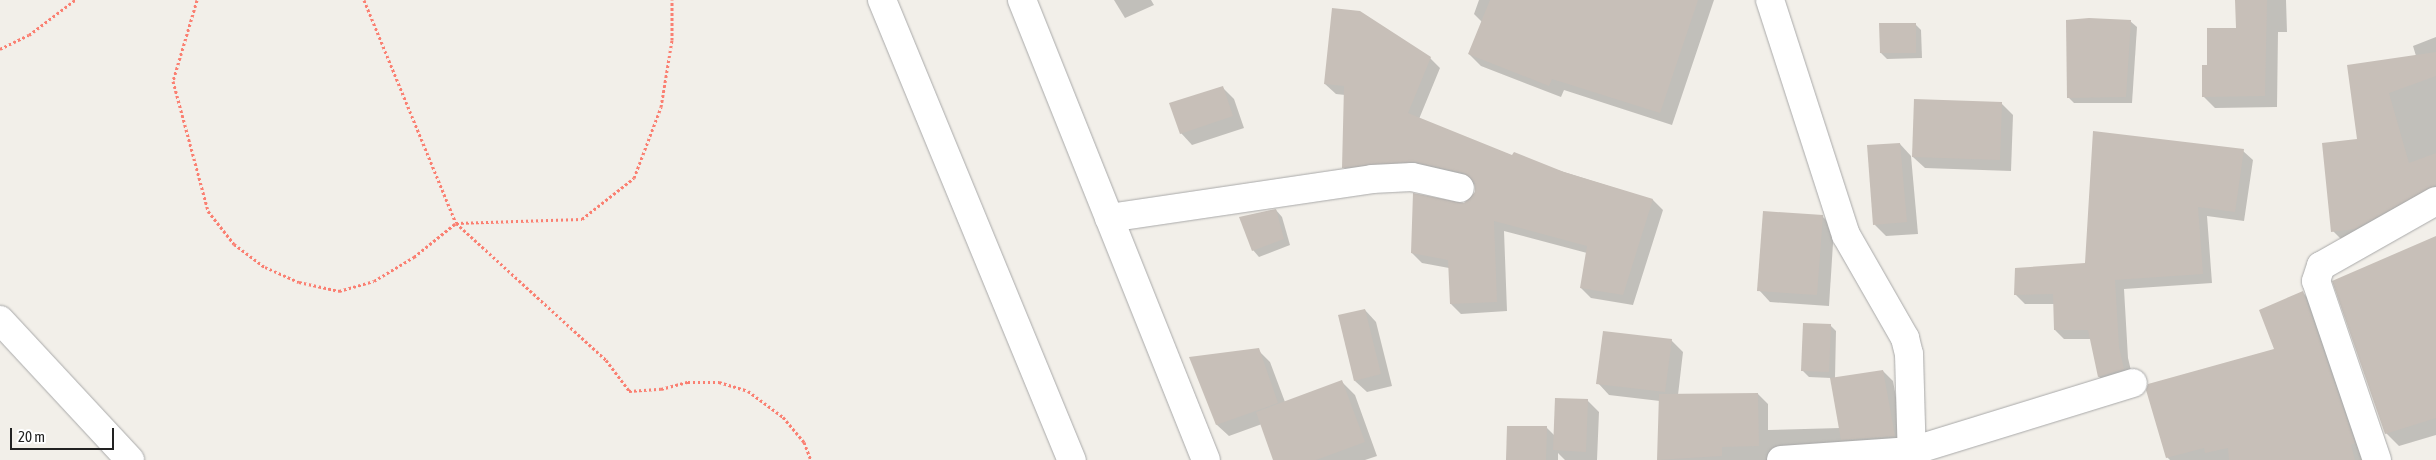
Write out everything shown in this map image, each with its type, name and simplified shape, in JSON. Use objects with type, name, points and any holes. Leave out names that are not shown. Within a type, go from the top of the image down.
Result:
[{"type":"street","points":[[882,0],[1072,460]]},
{"type":"street","points":[[1022,0],[1206,460]]},
{"type":"street","points":[[1770,0],[1846,234],[1905,338],[1909,354],[1912,455]]},
{"type":"street","points":[[1109,218],[1372,179],[1412,178],[1460,188]]},
{"type":"street","points":[[2376,460],[2316,281],[2321,266],[2436,201]]},
{"type":"street","points":[[0,320],[130,460]]},
{"type":"street","points":[[1781,460],[1912,455],[2133,383]]},
{"type":"path","points":[[0,49],[28,36],[75,0]]},
{"type":"path","points":[[197,0],[174,81],[208,211],[234,244],[265,267],[299,282],[339,290],[374,281],[414,256],[456,223],[582,219],[634,178],[662,107],[672,40],[672,0]]},
{"type":"path","points":[[364,0],[456,223],[606,360],[629,391],[661,389],[688,382],[719,382],[748,391],[783,416],[804,442],[811,460]]},
{"type":"building","points":[[1490,0],[1698,0],[1660,113],[1552,79],[1549,86],[1468,54]]},
{"type":"building","points":[[2235,0],[2267,0],[2265,96],[2202,97],[2202,65],[2207,65],[2207,28],[2236,28]]},
{"type":"building","points":[[1332,8],[1360,11],[1431,57],[1408,113],[1512,155],[1514,152],[1564,172],[1653,199],[1623,295],[1580,288],[1587,246],[1494,221],[1497,302],[1450,304],[1448,260],[1411,253],[1413,193],[1464,203],[1475,192],[1475,183],[1464,173],[1415,162],[1342,168],[1344,86],[1324,84]]},
{"type":"building","points":[[2089,18],[2131,20],[2126,97],[2067,98],[2066,20]]},
{"type":"building","points":[[1879,23],[1916,23],[1916,53],[1880,53]]},
{"type":"building","points":[[2436,52],[2436,76],[2389,93],[2409,163],[2436,153],[2436,185],[2355,229],[2331,232],[2322,143],[2357,139],[2347,65]]},
{"type":"building","points":[[1223,86],[1233,116],[1180,134],[1169,103]]},
{"type":"building","points":[[1914,99],[2002,102],[2000,160],[1912,157]]},
{"type":"building","points":[[2093,131],[2244,149],[2235,212],[2198,207],[2203,274],[2115,280],[2119,347],[2124,369],[2098,377],[2088,330],[2054,330],[2053,294],[2014,295],[2015,268],[2085,263]]},
{"type":"building","points":[[1900,143],[1907,222],[1873,225],[1867,145]]},
{"type":"building","points":[[1276,209],[1284,239],[1252,251],[1239,217]]},
{"type":"building","points":[[1763,211],[1823,215],[1817,295],[1757,291]]},
{"type":"building","points":[[2436,236],[2436,418],[2385,434],[2332,281]]},
{"type":"building","points":[[2303,291],[2355,443],[2351,445],[2355,460],[2229,460],[2228,448],[2205,453],[2204,448],[2166,458],[2146,390],[2148,384],[2274,349],[2259,310]]},
{"type":"building","points":[[1365,309],[1381,374],[1354,381],[1338,315]]},
{"type":"building","points":[[1803,323],[1831,324],[1829,372],[1801,371]]},
{"type":"building","points":[[1603,331],[1672,339],[1665,392],[1596,384]]},
{"type":"building","points":[[1259,348],[1278,403],[1216,425],[1189,357]]},
{"type":"building","points":[[1883,370],[1895,436],[1841,440],[1830,378]]},
{"type":"building","points":[[1342,380],[1365,442],[1316,460],[1273,460],[1256,412]]},
{"type":"building","points":[[1758,393],[1759,446],[1722,447],[1722,456],[1657,460],[1659,394]]},
{"type":"building","points":[[1555,398],[1588,399],[1586,452],[1553,450]]},
{"type":"building","points":[[1507,426],[1547,426],[1546,460],[1506,460]]}]
